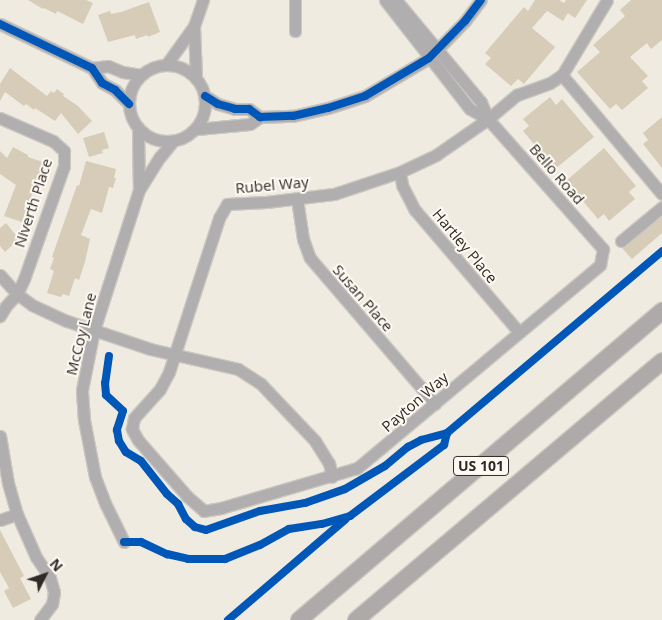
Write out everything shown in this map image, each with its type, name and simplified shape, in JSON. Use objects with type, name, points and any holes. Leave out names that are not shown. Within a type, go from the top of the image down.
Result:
[{"type":"highway","name":"US 101","points":[[299,620],[662,311]]},
{"type":"highway","name":"US 101","points":[[356,620],[662,361]]},
{"type":"street","points":[[166,65],[194,26],[203,0]]},
{"type":"street","points":[[295,0],[295,31]]},
{"type":"street","name":"Bello Road","points":[[385,0],[470,109],[488,120],[603,249]]},
{"type":"street","name":"Bello Road","points":[[396,0],[481,102],[488,120]]},
{"type":"street","points":[[196,129],[250,124],[260,117],[293,116],[328,108],[365,96],[429,58],[465,22],[481,0]]},
{"type":"street","points":[[607,0],[562,75],[662,194]]},
{"type":"street","points":[[0,24],[92,68],[102,83],[115,90],[129,104]]},
{"type":"street","points":[[194,26],[196,78]]},
{"type":"street","points":[[166,65],[180,67],[196,78],[205,96],[204,114],[196,129],[174,142],[154,140],[138,128],[130,113],[129,104],[132,88],[141,75],[150,69],[166,65]]},
{"type":"street","points":[[92,68],[108,66],[123,72],[141,75]]},
{"type":"street","name":"Rubel Way","points":[[204,511],[187,496],[138,440],[132,429],[134,418],[160,389],[169,372],[219,218],[227,204],[334,194],[400,172],[436,155],[488,120],[517,95],[550,83],[562,75]]},
{"type":"street","points":[[205,96],[218,104],[235,109],[249,109],[260,117]]},
{"type":"street","name":"Niverth Place","points":[[0,118],[53,141],[64,151],[64,166],[17,294],[0,316]]},
{"type":"street","name":"McCoy Lane","points":[[138,128],[139,190]]},
{"type":"street","name":"McCoy Lane","points":[[124,542],[104,504],[95,477],[84,420],[82,390],[94,330],[139,190],[160,158],[174,142]]},
{"type":"street","name":"Hartley Place","points":[[400,172],[402,184],[415,210],[519,332]]},
{"type":"street","name":"Susan Place","points":[[297,198],[303,239],[310,258],[435,404]]},
{"type":"street","points":[[621,241],[662,206]]},
{"type":"street","name":"Payton Way","points":[[204,511],[332,477],[357,468],[600,265],[603,249]]},
{"type":"street","points":[[0,275],[17,294],[32,305],[67,321],[150,349],[238,369],[261,384],[316,441],[329,463],[332,477]]},
{"type":"street","points":[[0,436],[8,483],[17,514],[36,557],[50,578],[54,592],[52,604],[40,620]]},
{"type":"street","points":[[0,520],[17,514]]},
{"type":"building","points":[[28,0],[86,0],[93,3],[83,24],[57,11],[56,14],[43,9]]},
{"type":"building","points":[[535,0],[559,0],[564,3],[566,0],[587,0],[575,18],[568,13],[563,21],[547,11],[532,28],[555,47],[524,84],[518,79],[511,86],[485,64],[491,58],[485,53],[524,7],[528,11]]},
{"type":"building","points":[[631,0],[662,0],[662,40],[651,49],[647,43],[630,57],[648,76],[642,81],[648,88],[622,110],[616,104],[610,109],[577,72],[600,52],[593,45],[625,16],[620,10]]},
{"type":"building","points":[[149,2],[160,32],[148,37],[147,35],[136,39],[135,35],[108,42],[98,15],[110,11],[111,14],[121,12]]},
{"type":"building","points":[[10,68],[47,96],[51,91],[54,93],[57,89],[64,94],[63,96],[78,106],[92,121],[78,134],[61,113],[55,121],[35,108],[34,110],[26,104],[24,106],[5,92],[0,101],[0,84]]},
{"type":"building","points":[[550,97],[556,105],[562,99],[594,137],[555,169],[523,131],[529,126],[523,119]]},
{"type":"building","points":[[662,117],[662,168],[643,144],[648,140],[643,133]]},
{"type":"building","points":[[104,132],[109,148],[102,150],[103,153],[89,157],[83,138]]},
{"type":"building","points":[[13,147],[28,155],[28,157],[46,163],[38,186],[34,185],[28,211],[26,210],[22,222],[4,216],[16,185],[0,174],[0,151],[7,158]]},
{"type":"building","points":[[604,148],[636,186],[629,192],[635,199],[609,221],[604,214],[598,219],[566,181]]},
{"type":"building","points":[[86,161],[116,169],[114,178],[116,178],[113,188],[109,187],[102,213],[91,209],[81,235],[90,239],[79,280],[75,278],[69,296],[63,294],[61,297],[47,293],[54,271],[50,269],[54,258],[52,257],[77,185],[79,186]]},
{"type":"building","points":[[662,217],[662,233],[632,259],[622,248]]},
{"type":"building","points":[[6,223],[19,239],[5,252],[0,246],[0,228]]},
{"type":"building","points":[[0,530],[24,576],[20,578],[31,599],[13,608],[4,591],[9,588],[0,572]]},
{"type":"cycle path","points":[[205,96],[218,104],[235,109],[249,109],[260,117],[293,116],[328,108],[365,96],[429,58],[465,21],[481,0]]},
{"type":"cycle path","points":[[0,24],[92,68],[102,83],[115,90],[129,104]]},
{"type":"cycle path","points":[[109,356],[105,383],[106,395],[123,411],[117,430],[119,441],[126,452],[141,461],[167,494],[178,504],[186,519],[195,527],[206,530],[260,511],[305,503],[345,489],[385,466],[408,447],[421,440],[447,433],[662,251]]},
{"type":"cycle path","points":[[124,542],[141,542],[167,554],[188,559],[225,559],[260,545],[289,529],[322,524],[350,516],[444,445],[447,433]]},
{"type":"cycle path","points":[[228,620],[346,519]]}]
